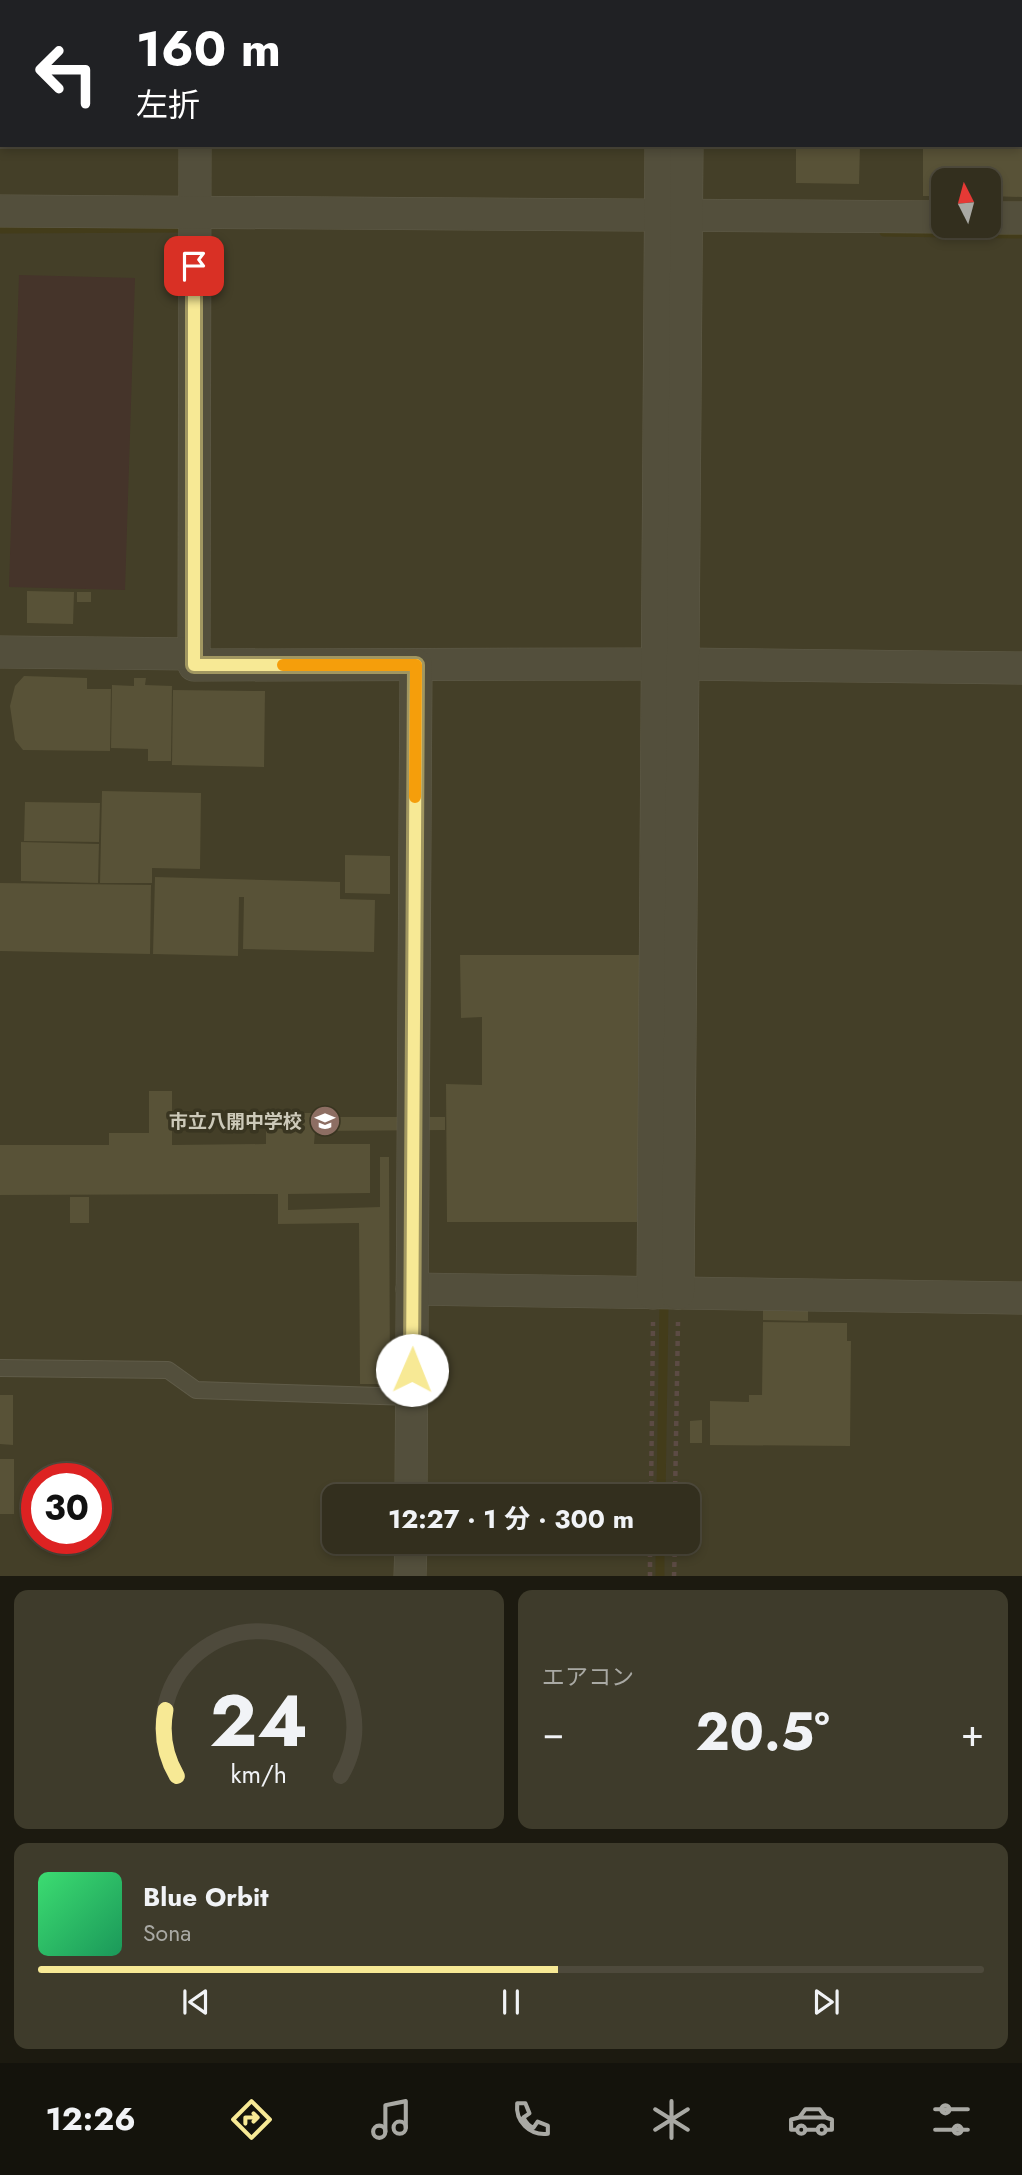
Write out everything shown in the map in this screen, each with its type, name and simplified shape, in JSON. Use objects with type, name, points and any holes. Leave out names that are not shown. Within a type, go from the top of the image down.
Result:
[{"type":"street","points":[[195,147],[194,665],[1022,668]]},
{"type":"street","points":[[661,147],[674,215]]},
{"type":"street","points":[[666,1293],[674,215],[687,147]]},
{"type":"street","points":[[0,211],[931,218]]},
{"type":"street","points":[[1001,218],[1022,218]]},
{"type":"street","points":[[0,652],[194,654]]},
{"type":"street","points":[[411,1484],[416,665]]},
{"type":"street","points":[[412,1289],[1022,1298]]},
{"type":"street","points":[[410,1576],[411,1554]]},
{"type":"lane","points":[[0,1368],[168,1370],[196,1390],[411,1397]]},
{"type":"path","points":[[652,1484],[666,1293]]},
{"type":"path","points":[[666,1293],[675,1484]]},
{"type":"path","points":[[650,1554],[650,1576]]},
{"type":"path","points":[[674,1576],[675,1554]]},
{"type":"shaded area","points":[[19,275],[135,278],[125,590],[9,587]]},
{"type":"building","points":[[796,147],[860,147],[859,184],[796,183]]},
{"type":"building","points":[[923,147],[1022,147],[1022,197],[1001,196],[1001,168],[931,168],[931,196],[923,196]]},
{"type":"building","points":[[27,591],[74,592],[73,624],[27,623]]},
{"type":"building","points":[[77,592],[91,592],[91,602],[77,602]]},
{"type":"building","points":[[24,676],[87,678],[87,689],[111,689],[110,751],[23,750],[15,740],[10,706],[15,686]]},
{"type":"building","points":[[134,678],[146,678],[145,685],[172,686],[171,761],[148,761],[148,749],[111,748],[112,685],[134,686]]},
{"type":"building","points":[[173,690],[265,691],[264,767],[172,765]]},
{"type":"building","points":[[102,791],[201,793],[200,869],[152,868],[152,883],[100,883]]},
{"type":"building","points":[[25,802],[100,803],[99,842],[24,841]]},
{"type":"building","points":[[21,842],[99,844],[98,883],[21,881]]},
{"type":"building","points":[[345,855],[390,856],[390,894],[345,893]]},
{"type":"building","points":[[155,877],[340,882],[340,899],[375,900],[374,952],[243,949],[244,897],[239,897],[238,956],[153,954]]},
{"type":"building","points":[[0,883],[151,885],[150,954],[0,951]]},
{"type":"building","points":[[460,955],[641,955],[642,1222],[447,1222],[446,1084],[482,1085],[482,1017],[461,1018]]},
{"type":"building","points":[[149,1091],[172,1091],[172,1145],[266,1144],[266,1116],[303,1116],[303,1113],[315,1113],[315,1117],[445,1117],[445,1130],[315,1131],[314,1144],[370,1144],[370,1193],[288,1194],[288,1210],[380,1207],[380,1157],[389,1157],[390,1384],[360,1384],[359,1223],[278,1224],[278,1194],[0,1195],[0,1145],[109,1145],[109,1133],[149,1133]]},
{"type":"building","points":[[70,1197],[89,1197],[89,1223],[70,1223]]},
{"type":"building","points":[[763,1304],[808,1305],[808,1321],[763,1320]]},
{"type":"building","points":[[763,1322],[847,1323],[847,1341],[851,1341],[850,1446],[710,1445],[710,1401],[749,1402],[749,1395],[762,1395]]},
{"type":"building","points":[[0,1395],[13,1395],[13,1445],[0,1444]]},
{"type":"building","points":[[702,1420],[702,1443],[690,1443],[690,1421]]},
{"type":"building","points":[[0,1459],[14,1459],[14,1514],[0,1514]]},
{"type":"waterway","points":[[0,229],[179,228]]},
{"type":"waterway","points":[[884,232],[1022,234]]},
{"type":"waterway","points":[[661,1484],[664,1304]]},
{"type":"waterway","points":[[660,1554],[660,1576]]},
{"type":"slow traffic","points":[[283,665],[416,665],[415,797]]},
{"type":"place","name":"市立八開中学校","points":[[325,1121]]},
{"type":"route","points":[[194,266],[194,665],[416,665],[412,1370]]}]
